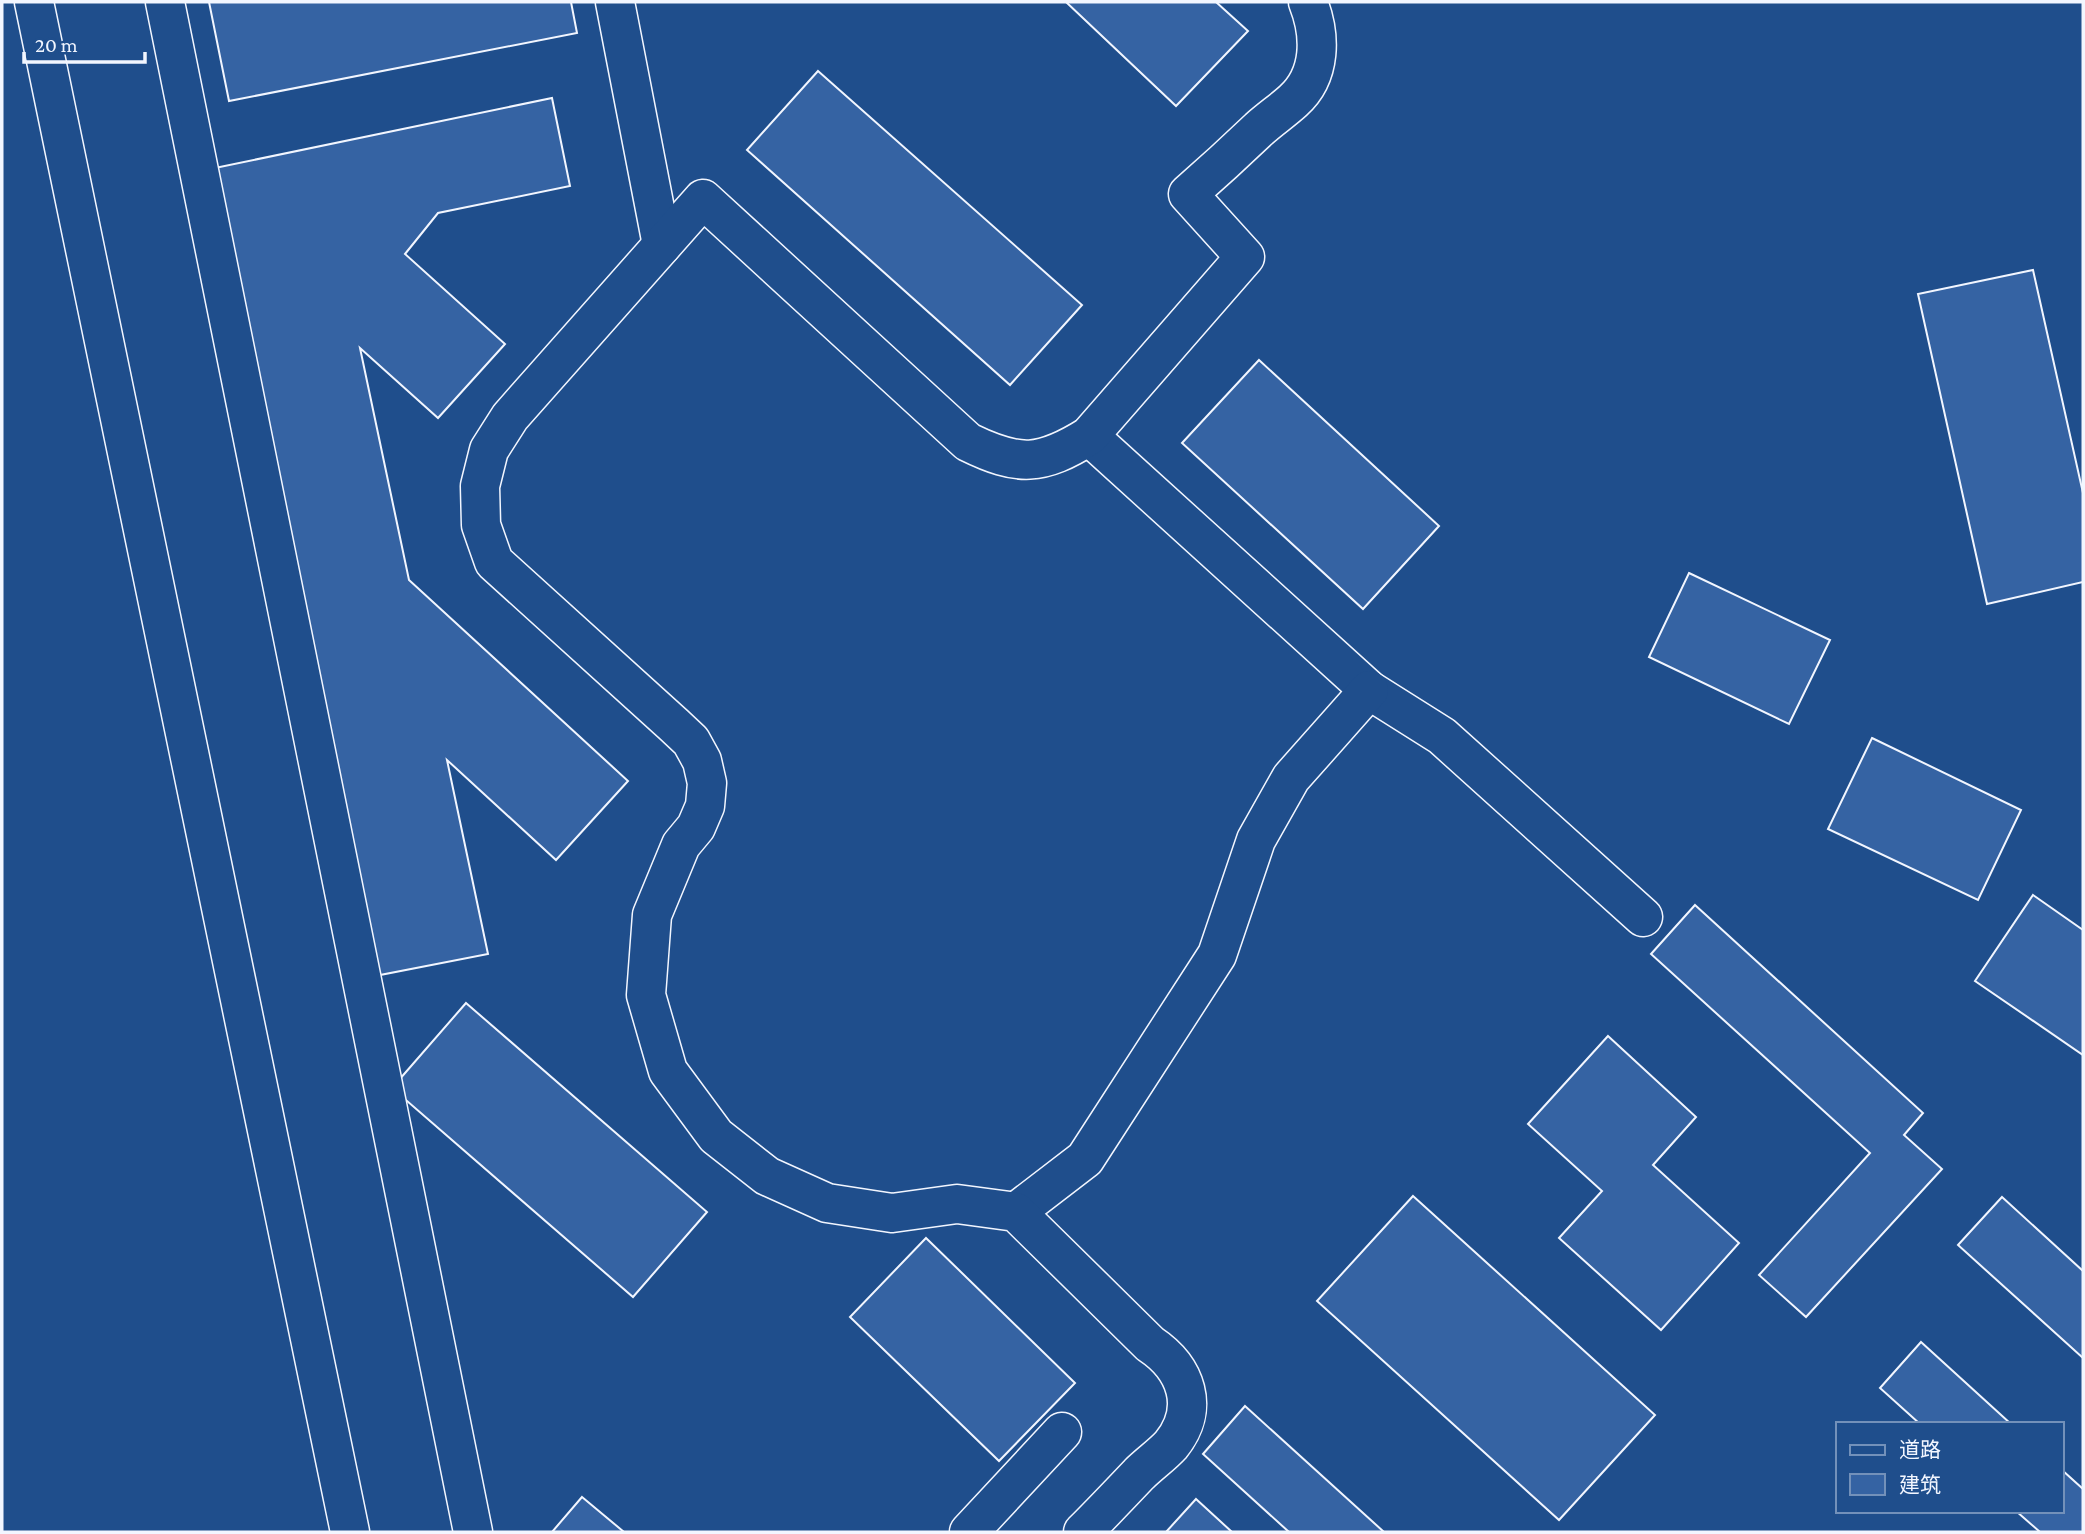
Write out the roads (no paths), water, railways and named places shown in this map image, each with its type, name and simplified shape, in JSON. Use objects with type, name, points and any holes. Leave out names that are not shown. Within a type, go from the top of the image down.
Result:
[{"type":"street","points":[[34,2],[349,1532]]},
{"type":"street","points":[[165,2],[473,1532]]},
{"type":"street","points":[[615,2],[662,246]]},
{"type":"street","points":[[1083,1532],[1154,1459],[1170,1447],[1181,1430],[1186,1411],[1186,1391],[1179,1371],[1167,1355],[1150,1344],[1016,1212],[957,1204],[892,1213],[827,1203],[766,1176],[716,1136],[668,1071],[646,995],[652,915],[681,845],[696,828],[705,806],[707,783],[702,761],[691,741],[494,562],[481,525],[480,486],[489,450],[510,416],[703,199],[968,442],[997,457],[1030,460],[1061,453],[1089,436],[1245,257],[1188,194],[1295,100],[1310,77],[1318,51],[1316,23],[1308,2]]},
{"type":"street","points":[[1089,436],[1369,690],[1442,736],[1643,917]]},
{"type":"street","points":[[1016,1212],[1085,1159],[1217,955],[1256,841],[1290,778],[1369,690]]},
{"type":"street","points":[[969,1532],[1062,1432]]}]
